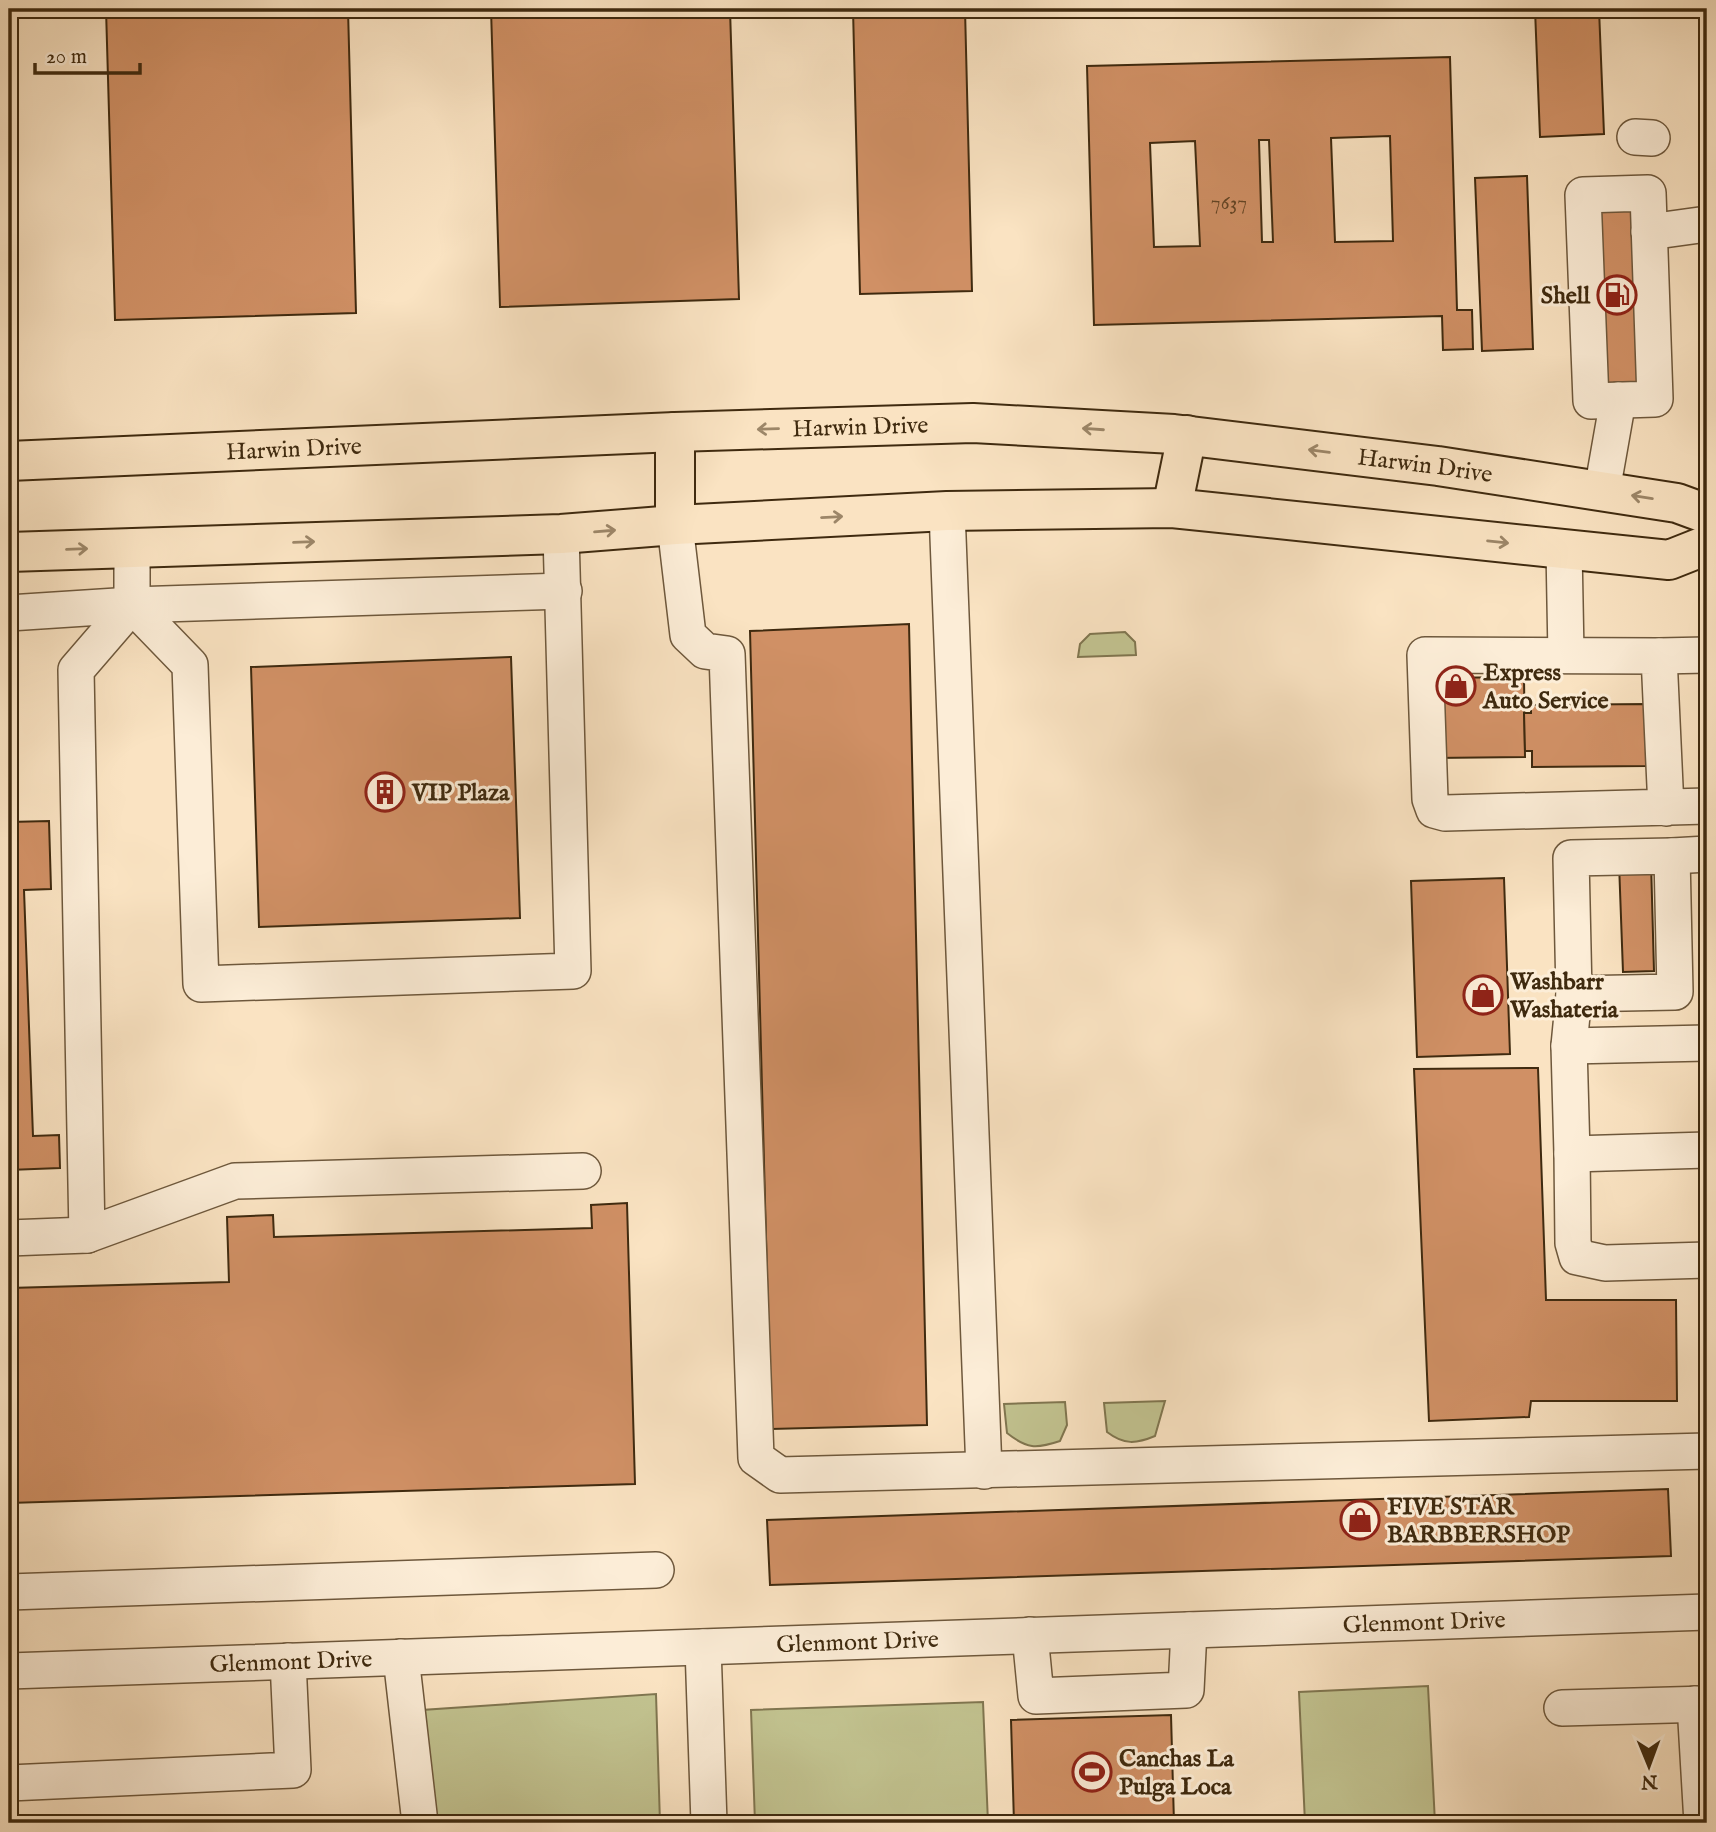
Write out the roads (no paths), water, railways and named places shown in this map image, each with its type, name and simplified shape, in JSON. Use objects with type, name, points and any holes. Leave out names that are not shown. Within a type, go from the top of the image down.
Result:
[{"type":"main road","name":"Harwin Drive","points":[[9,461],[675,432],[973,423],[1187,435],[1438,466],[1677,503],[1707,514]]},
{"type":"main road","points":[[675,432],[675,525]]},
{"type":"main road","points":[[1172,508],[1187,435]]},
{"type":"main road","points":[[9,552],[561,534],[675,525],[947,511],[1172,508],[1669,560],[1707,544]]},
{"type":"street","points":[[1648,193],[1650,232],[1655,399],[1591,401],[1583,195],[1648,193]]},
{"type":"street","points":[[1650,232],[1707,224]]},
{"type":"street","points":[[1602,491],[1618,400]]},
{"type":"street","points":[[947,511],[984,1471]]},
{"type":"street","points":[[675,525],[688,635],[705,650],[727,654],[756,1458],[780,1475],[1707,1451]]},
{"type":"street","points":[[132,606],[190,665],[201,984],[573,971],[561,534]]},
{"type":"street","points":[[87,1235],[76,670],[132,606],[132,547]]},
{"type":"street","points":[[1564,549],[1566,655]]},
{"type":"street","points":[[9,613],[132,606],[564,591]]},
{"type":"street","points":[[1707,655],[1425,655],[1430,799],[1434,810],[1707,806]]},
{"type":"street","points":[[1574,994],[1675,992],[1660,807],[1659,656]]},
{"type":"street","points":[[1707,854],[1571,858],[1574,994],[1569,1046],[1573,1243],[1577,1257],[1589,1262],[1605,1263],[1707,1260]]},
{"type":"street","points":[[1569,1046],[1707,1043]]},
{"type":"street","points":[[1572,1154],[1707,1150]]},
{"type":"street","points":[[9,1238],[87,1235],[234,1181],[583,1171]]},
{"type":"street","points":[[9,1592],[656,1570]]},
{"type":"street","name":"Glenmont Drive","points":[[9,1671],[1707,1612]]},
{"type":"street","points":[[1030,1635],[1036,1696],[1186,1690],[1189,1630]]},
{"type":"street","points":[[703,1647],[709,1823]]},
{"type":"street","points":[[401,1657],[420,1823]]},
{"type":"street","points":[[9,1783],[293,1770],[288,1661]]},
{"type":"street","points":[[1562,1708],[1701,1704],[1702,1823]]},
{"type":"place","name":"Shell","points":[[1617,295]]},
{"type":"place","name":"Express Auto Service","points":[[1456,686]]},
{"type":"place","name":"VIP Plaza","points":[[385,792]]},
{"type":"place","name":"Washbarr Washateria","points":[[1483,995]]},
{"type":"place","name":"FIVE STAR BARBBERSHOP","points":[[1360,1520]]},
{"type":"place","name":"Canchas La Pulga Loca","points":[[1092,1772]]}]
